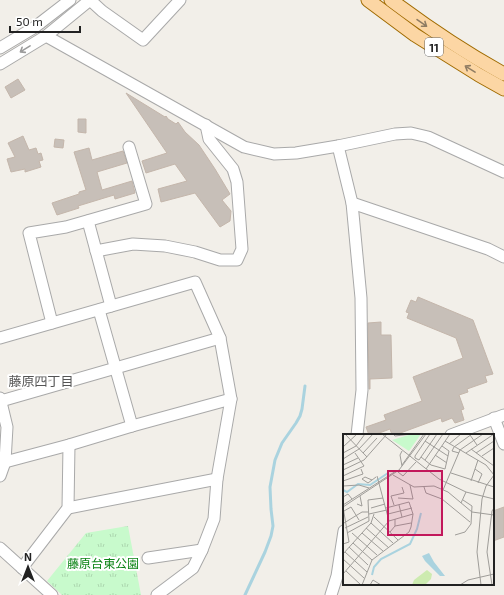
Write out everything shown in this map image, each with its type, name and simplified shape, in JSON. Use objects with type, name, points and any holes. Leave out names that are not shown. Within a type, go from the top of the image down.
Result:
[{"type":"main road","name":"11","points":[[368,0],[415,35],[504,89]]},
{"type":"main road","name":"11","points":[[391,0],[424,25],[504,74]]},
{"type":"street","points":[[0,48],[35,27],[70,0]]},
{"type":"street","points":[[0,64],[46,36],[90,0],[102,11],[143,40],[180,0]]},
{"type":"street","points":[[46,36],[244,147],[274,154],[296,154],[395,134],[411,133],[428,137],[504,172]]},
{"type":"street","points":[[96,251],[133,244],[165,246],[195,252],[220,260],[237,260],[242,249],[237,182],[233,168],[209,139],[206,125]]},
{"type":"street","points":[[338,146],[352,203],[361,298],[362,390],[357,434]]},
{"type":"street","points":[[52,323],[29,233],[66,228],[146,204],[129,147]]},
{"type":"street","points":[[352,203],[488,249],[504,257]]},
{"type":"street","points":[[88,221],[111,306]]},
{"type":"street","points":[[0,338],[194,282],[220,338],[231,399],[217,479],[214,519],[193,568],[157,595]]},
{"type":"street","points":[[99,310],[132,426]]},
{"type":"street","points":[[0,476],[5,462],[7,428],[0,399],[220,338]]},
{"type":"street","points":[[5,462],[231,399]]},
{"type":"street","points":[[454,434],[499,417],[504,444]]},
{"type":"street","points":[[22,568],[68,508],[69,445]]},
{"type":"street","points":[[68,508],[217,479]]},
{"type":"street","points":[[331,595],[337,576],[343,537]]},
{"type":"street","points":[[0,548],[52,595]]},
{"type":"street","points":[[148,558],[202,550]]},
{"type":"green space","name":"藤原台東公園","points":[[128,526],[141,595],[62,595],[47,581],[86,533]]},
{"type":"building","points":[[18,79],[25,90],[11,98],[5,87]]},
{"type":"building","points":[[126,93],[165,117],[166,116],[176,124],[178,122],[185,132],[199,145],[230,194],[222,200],[231,211],[230,221],[220,227],[195,193],[161,202],[158,189],[187,181],[175,164],[146,173],[142,161],[167,153]]},
{"type":"building","points":[[78,119],[86,119],[86,133],[78,132]]},
{"type":"building","points":[[23,136],[29,150],[36,148],[38,154],[41,153],[43,160],[39,161],[41,167],[25,172],[25,169],[11,172],[7,159],[15,157],[8,143]]},
{"type":"building","points":[[55,139],[64,140],[63,148],[54,147]]},
{"type":"building","points":[[89,148],[92,160],[123,151],[127,163],[97,172],[102,190],[132,181],[135,193],[115,199],[114,195],[78,206],[79,208],[57,215],[52,203],[79,194],[79,192],[86,190],[74,152]]},
{"type":"building","points":[[418,297],[473,320],[493,374],[485,376],[487,382],[467,389],[468,392],[459,395],[464,409],[461,410],[464,420],[455,423],[452,418],[442,422],[441,418],[398,434],[392,434],[390,429],[377,434],[369,434],[366,427],[386,420],[384,415],[422,401],[413,377],[463,358],[456,338],[407,318],[409,313],[406,312],[411,300],[416,302]]},
{"type":"building","points":[[381,322],[381,335],[391,335],[392,378],[370,379],[369,389],[368,323]]},
{"type":"building","points":[[504,507],[504,537],[494,541],[494,511]]},
{"type":"waterway","points":[[245,595],[271,536],[273,526],[270,487],[275,460],[282,443],[300,416],[305,386]]},
{"type":"district","name":"藤原四丁目","points":[[41,381]]}]
